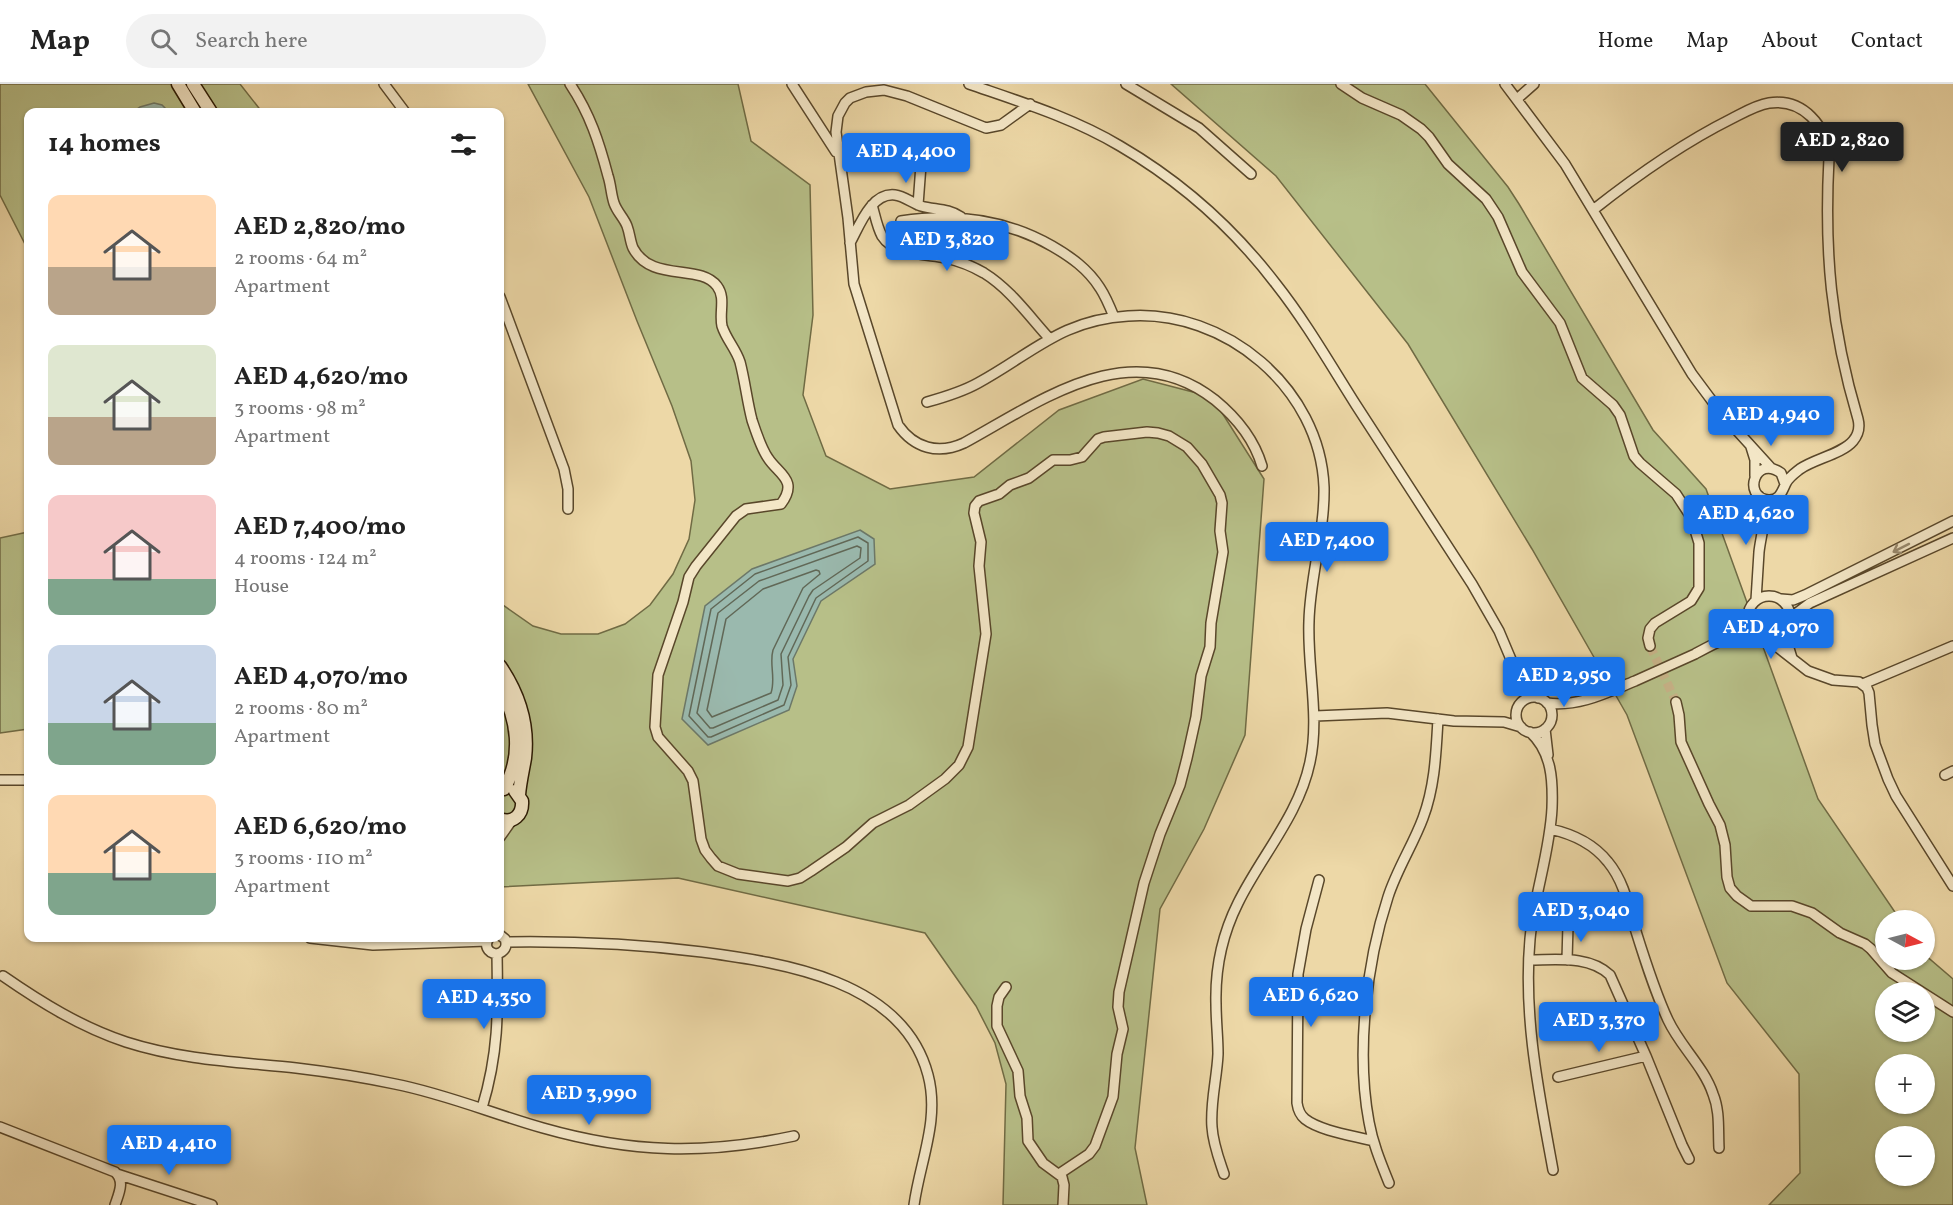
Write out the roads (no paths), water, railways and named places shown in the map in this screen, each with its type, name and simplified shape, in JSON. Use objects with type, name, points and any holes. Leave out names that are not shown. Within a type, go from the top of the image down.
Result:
[{"type":"street","points":[[178,84],[193,108]]},
{"type":"street","points":[[193,84],[208,108]]},
{"type":"street","points":[[384,84],[402,108]]},
{"type":"street","points":[[570,84],[595,129],[614,202],[628,228],[632,246],[638,256],[647,263],[664,269],[702,275],[711,279],[717,286],[721,294],[722,324],[741,365],[752,421],[768,459],[787,481],[788,490],[781,504],[752,508],[736,516],[696,566],[687,584],[658,675],[656,732],[661,741],[688,771],[693,781],[701,839],[705,850],[718,866],[738,874],[776,880],[788,881],[800,878],[846,847],[873,823],[909,805],[945,779],[959,765],[968,747],[986,634],[979,566],[980,534],[974,513],[979,501],[999,494],[1010,485],[1029,478],[1053,460],[1082,457],[1104,437],[1148,432],[1169,436],[1186,447],[1202,464],[1220,495],[1222,552],[1211,623],[1210,647],[1201,676],[1196,717],[1184,771],[1152,859],[1131,936],[1118,997],[1123,1029],[1117,1054],[1113,1097],[1095,1146],[1089,1154],[1059,1174]]},
{"type":"street","points":[[792,84],[839,156]]},
{"type":"street","points":[[969,84],[1030,104],[1099,135],[1147,163],[1210,213],[1263,267],[1291,304],[1472,584],[1499,631],[1518,676],[1521,690],[1517,719],[1542,746],[1547,758]]},
{"type":"street","points":[[1126,84],[1199,128],[1251,174]]},
{"type":"street","points":[[1341,84],[1362,98],[1401,116],[1421,129],[1448,164],[1486,199],[1498,217],[1522,272],[1560,323],[1582,378],[1613,405],[1620,415],[1634,456],[1676,494],[1688,511],[1699,543],[1699,588],[1691,601],[1655,623],[1650,629],[1648,638],[1650,646]]},
{"type":"street","points":[[1505,84],[1565,164],[1692,374],[1711,400],[1771,468],[1781,472],[1802,467],[1848,446],[1855,439],[1859,429],[1858,419],[1839,350],[1831,294],[1827,229],[1829,158],[1825,136],[1813,118],[1796,106],[1778,102],[1760,105],[1686,144],[1623,186],[1593,210]]},
{"type":"street","points":[[1516,99],[1534,84]]},
{"type":"street","points":[[1030,104],[1000,125],[986,128],[900,93],[875,90],[858,94],[845,103],[838,116],[836,132],[857,298],[894,416],[903,433],[918,444],[936,449],[955,447],[1071,385],[1108,375],[1147,373],[1169,377],[1191,385],[1222,406],[1251,438],[1262,466]]},
{"type":"street","points":[[918,205],[921,165]]},
{"type":"street","points":[[850,243],[872,205],[880,198],[891,195],[901,196],[918,205],[947,210],[963,218]]},
{"type":"street","points":[[872,205],[882,235],[891,245],[903,250],[960,262],[984,272],[1005,288],[1049,338]]},
{"type":"street","points":[[901,221],[930,218],[985,220],[1033,235],[1066,253],[1093,278],[1106,297],[1114,317]]},
{"type":"street","points":[[504,307],[564,469],[568,489],[568,509]]},
{"type":"street","points":[[927,402],[976,384],[1049,338],[1087,322],[1144,315],[1174,319],[1204,327],[1231,340],[1268,368],[1288,391],[1304,416],[1320,459],[1324,490],[1309,614],[1309,662],[1315,716],[1311,758],[1304,785],[1292,811],[1255,871],[1228,925],[1220,956],[1216,988],[1218,1054],[1212,1126],[1224,1174]]},
{"type":"street","points":[[1750,445],[1755,460],[1754,489],[1763,506],[1764,522],[1756,600]]},
{"type":"street","points":[[1764,522],[1783,492],[1785,484],[1802,467]]},
{"type":"street","points":[[1755,476],[1763,469],[1771,468]]},
{"type":"street","points":[[1781,472],[1785,484]]},
{"type":"street","points":[[1759,496],[1768,500],[1778,497]]},
{"type":"street","points":[[1724,638],[1747,616],[1752,604],[1761,597],[1793,600],[1953,521]]},
{"type":"street","points":[[1767,639],[1773,639],[1784,632],[1790,618],[1810,603],[1953,538]]},
{"type":"street","points":[[1758,573],[1764,586],[1789,610],[1790,618]]},
{"type":"street","points":[[1747,616],[1748,623],[1755,634]]},
{"type":"street","points":[[1784,632],[1793,660]]},
{"type":"street","points":[[1518,676],[1538,698],[1547,703],[1575,703],[1638,680],[1724,638],[1740,634],[1755,634],[1767,639],[1808,671],[1825,678],[1863,684],[1869,693],[1875,744],[1888,779],[1896,796],[1953,886]]},
{"type":"street","points":[[1863,684],[1953,646]]},
{"type":"street","points":[[504,673],[515,692],[525,724],[526,747],[519,795]]},
{"type":"street","points":[[504,696],[511,712],[516,741],[514,766],[504,786]]},
{"type":"street","points":[[1499,722],[1528,699],[1538,698]]},
{"type":"street","points":[[1676,702],[1681,742],[1720,825],[1725,845],[1727,877],[1730,888],[1737,896],[1751,906],[1792,906],[1812,913],[1840,933],[1865,944],[1892,973],[1953,1012]]},
{"type":"street","points":[[1315,716],[1388,713],[1438,719],[1499,722],[1538,732],[1545,729],[1551,718],[1551,710],[1547,703]]},
{"type":"street","points":[[1551,718],[1575,703]]},
{"type":"street","points":[[1389,1183],[1373,1141],[1367,1108],[1364,1074],[1370,978],[1379,929],[1389,895],[1423,818],[1431,792],[1436,761],[1438,719]]},
{"type":"street","points":[[1545,729],[1552,793],[1550,829],[1536,899],[1529,960],[1529,1016],[1533,1054],[1553,1170]]},
{"type":"street","points":[[0,780],[24,780]]},
{"type":"street","points":[[504,790],[514,791],[519,795],[523,808],[518,817],[506,820]]},
{"type":"street","points":[[1550,829],[1575,836],[1593,847],[1608,861],[1619,879],[1651,977],[1668,1019],[1683,1047],[1703,1073],[1713,1092],[1718,1112],[1719,1148]]},
{"type":"street","points":[[1319,880],[1306,929],[1298,980],[1298,1112],[1304,1118],[1322,1127],[1373,1141]]},
{"type":"street","points":[[1567,960],[1568,925]]},
{"type":"street","points":[[504,939],[642,946],[774,963],[829,979],[879,1006],[892,1016],[910,1037],[923,1062],[930,1084],[931,1124],[914,1205]]},
{"type":"street","points":[[346,942],[373,945],[430,942]]},
{"type":"street","points":[[488,942],[489,951],[497,954]]},
{"type":"street","points":[[497,954],[504,950],[503,942]]},
{"type":"street","points":[[482,1108],[497,1041],[497,954]]},
{"type":"street","points":[[1529,960],[1567,960],[1593,964],[1610,975],[1689,1159]]},
{"type":"street","points":[[3,976],[55,1010],[127,1042],[175,1054],[305,1069],[419,1089],[575,1136],[611,1144],[657,1149],[713,1149],[794,1136]]},
{"type":"street","points":[[1006,987],[999,997],[997,1026],[1018,1071],[1020,1096],[1027,1118],[1028,1141],[1043,1163],[1062,1177],[1063,1205]]},
{"type":"street","points":[[1557,1077],[1646,1056]]},
{"type":"street","points":[[0,1127],[117,1174],[212,1205]]},
{"type":"street","points":[[115,1205],[121,1182],[117,1174]]},
{"type":"water","points":[[154,103],[165,108],[139,108]]},
{"type":"water","points":[[860,530],[874,539],[875,564],[821,601],[793,659],[797,686],[789,710],[708,745],[682,719],[705,606],[752,569]]},
{"type":"tunnel","points":[[1650,646],[1676,702]]}]
